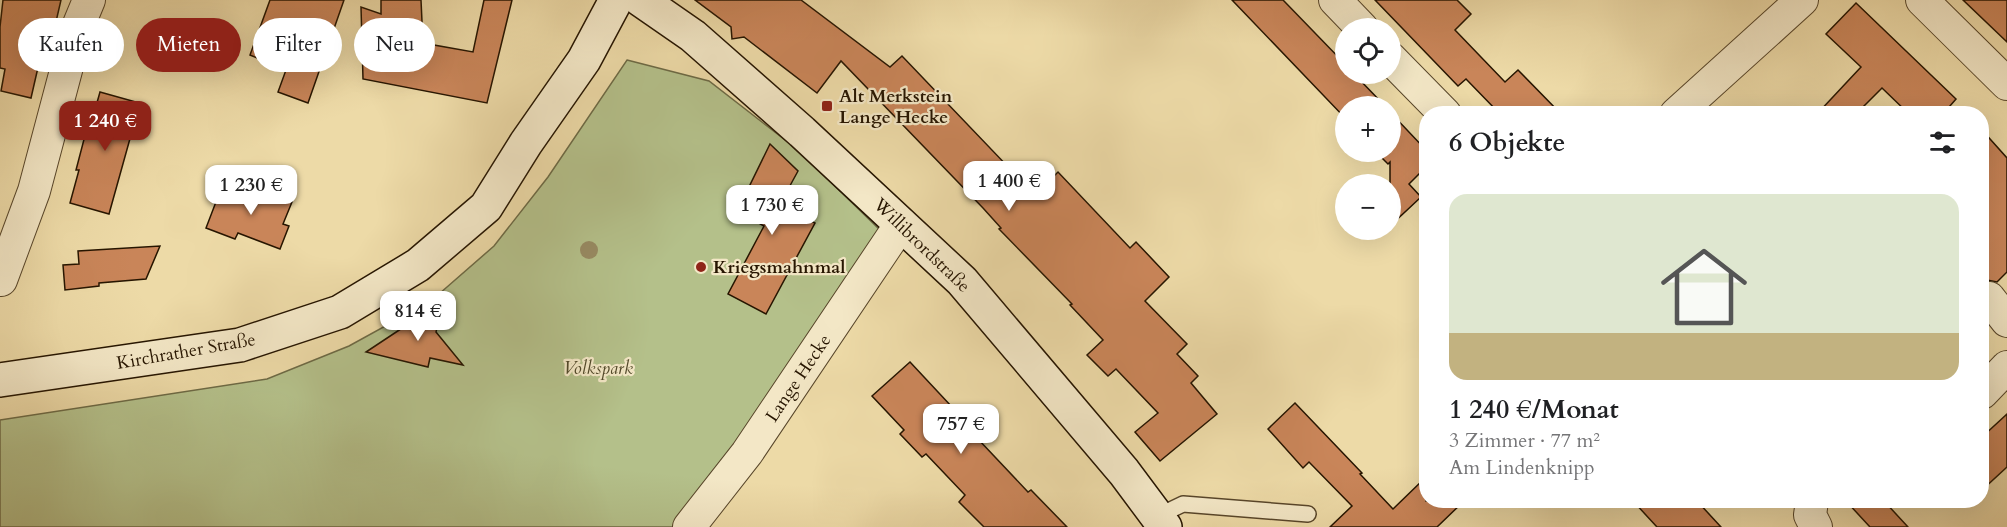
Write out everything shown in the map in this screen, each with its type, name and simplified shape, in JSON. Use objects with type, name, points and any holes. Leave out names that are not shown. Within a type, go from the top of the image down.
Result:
[{"type":"street","points":[[1,280],[34,191],[77,29],[89,0]]},
{"type":"street","name":"Kirchrather Straße","points":[[0,380],[240,345],[340,312],[418,265],[486,207],[526,143],[584,60],[616,0]]},
{"type":"street","name":"Willibrordstraße","points":[[641,0],[693,36],[802,132],[962,281],[1074,411],[1162,521]]},
{"type":"street","points":[[1335,0],[1352,18]]},
{"type":"street","points":[[1685,106],[1802,0]]},
{"type":"street","points":[[1922,0],[2007,84]]},
{"type":"street","points":[[1401,69],[1437,106]]},
{"type":"street","name":"Lange Hecke","points":[[689,527],[747,453],[901,224]]},
{"type":"street","points":[[1989,297],[2007,321]]},
{"type":"street","points":[[1989,386],[2007,367]]},
{"type":"street","points":[[1811,508],[1810,515],[1816,527]]},
{"type":"lane","points":[[1162,521],[1183,504],[1308,514]]},
{"type":"green space","name":"Volkspark","points":[[627,60],[709,81],[798,150],[882,232],[716,477],[675,527],[0,527],[0,420],[267,379],[349,346],[431,301],[494,246],[548,177]]},
{"type":"building","points":[[3,0],[61,0],[57,18],[18,18],[18,72],[37,72],[31,98],[1,91],[5,69],[0,68],[0,27]]},
{"type":"building","points":[[270,0],[344,0],[338,18],[263,18]]},
{"type":"building","points":[[381,0],[421,0],[422,18],[361,18],[361,7],[381,14]]},
{"type":"building","points":[[484,0],[512,0],[487,103],[363,79],[363,72],[435,72],[435,45],[473,52]]},
{"type":"building","points":[[695,0],[801,0],[890,67],[902,56],[1035,195],[1058,172],[1130,248],[1136,242],[1169,277],[1145,301],[1187,344],[1177,354],[1198,376],[1191,383],[1217,414],[1160,461],[1135,432],[1158,413],[1116,369],[1108,376],[1087,355],[1103,340],[1070,305],[1072,304],[999,229],[1001,228],[983,208],[841,61],[817,93],[744,37],[732,39],[731,27]]},
{"type":"building","points":[[1232,0],[1283,0],[1335,54],[1335,84],[1364,84],[1375,96],[1335,96],[1335,108]]},
{"type":"building","points":[[1375,0],[1457,0],[1471,14],[1455,30],[1505,82],[1518,70],[1553,106],[1492,106],[1466,79],[1458,86],[1401,27],[1401,18],[1392,18]]},
{"type":"building","points":[[1963,0],[2007,0],[2007,42]]},
{"type":"building","points":[[1856,3],[1956,99],[1950,106],[1901,106],[1882,88],[1864,106],[1824,106],[1861,67],[1826,34]]},
{"type":"building","points":[[285,72],[319,72],[308,103],[278,92]]},
{"type":"building","points":[[100,92],[143,104],[134,136],[131,135],[109,214],[70,203],[88,124],[91,124]]},
{"type":"building","points":[[1401,124],[1419,143],[1419,174],[1409,184],[1419,195],[1419,199],[1401,216],[1401,174],[1390,174],[1390,162],[1401,162]]},
{"type":"building","points":[[1989,138],[2007,158],[2007,272],[1997,282],[1989,280]]},
{"type":"building","points":[[770,144],[798,171],[780,204],[771,200],[815,223],[766,314],[728,294],[764,226],[755,221],[766,198],[748,189]]},
{"type":"building","points":[[239,181],[292,202],[283,224],[289,226],[280,249],[238,233],[235,239],[206,228],[219,194],[232,200]]},
{"type":"building","points":[[160,246],[146,279],[99,283],[99,286],[65,290],[63,265],[79,264],[78,251]]},
{"type":"building","points":[[443,301],[436,332],[463,365],[430,358],[428,367],[366,352]]},
{"type":"building","points":[[910,362],[1028,492],[1031,490],[1067,527],[984,527],[959,502],[965,495],[926,454],[922,457],[900,434],[904,430],[872,396]]},
{"type":"building","points":[[1295,403],[1393,509],[1419,484],[1419,508],[1457,508],[1437,527],[1330,527],[1352,506],[1309,462],[1303,468],[1268,429]]},
{"type":"building","points":[[2007,414],[2007,467],[1989,484],[1989,431]]},
{"type":"building","points":[[1639,508],[1703,508],[1721,527],[1657,527]]},
{"type":"building","points":[[1852,508],[1890,508],[1908,527],[1870,527]]},
{"type":"place","name":"Alt Merkstein Lange Hecke","points":[[827,106]]},
{"type":"place","name":"Kriegsmahnmal","points":[[701,267]]}]
